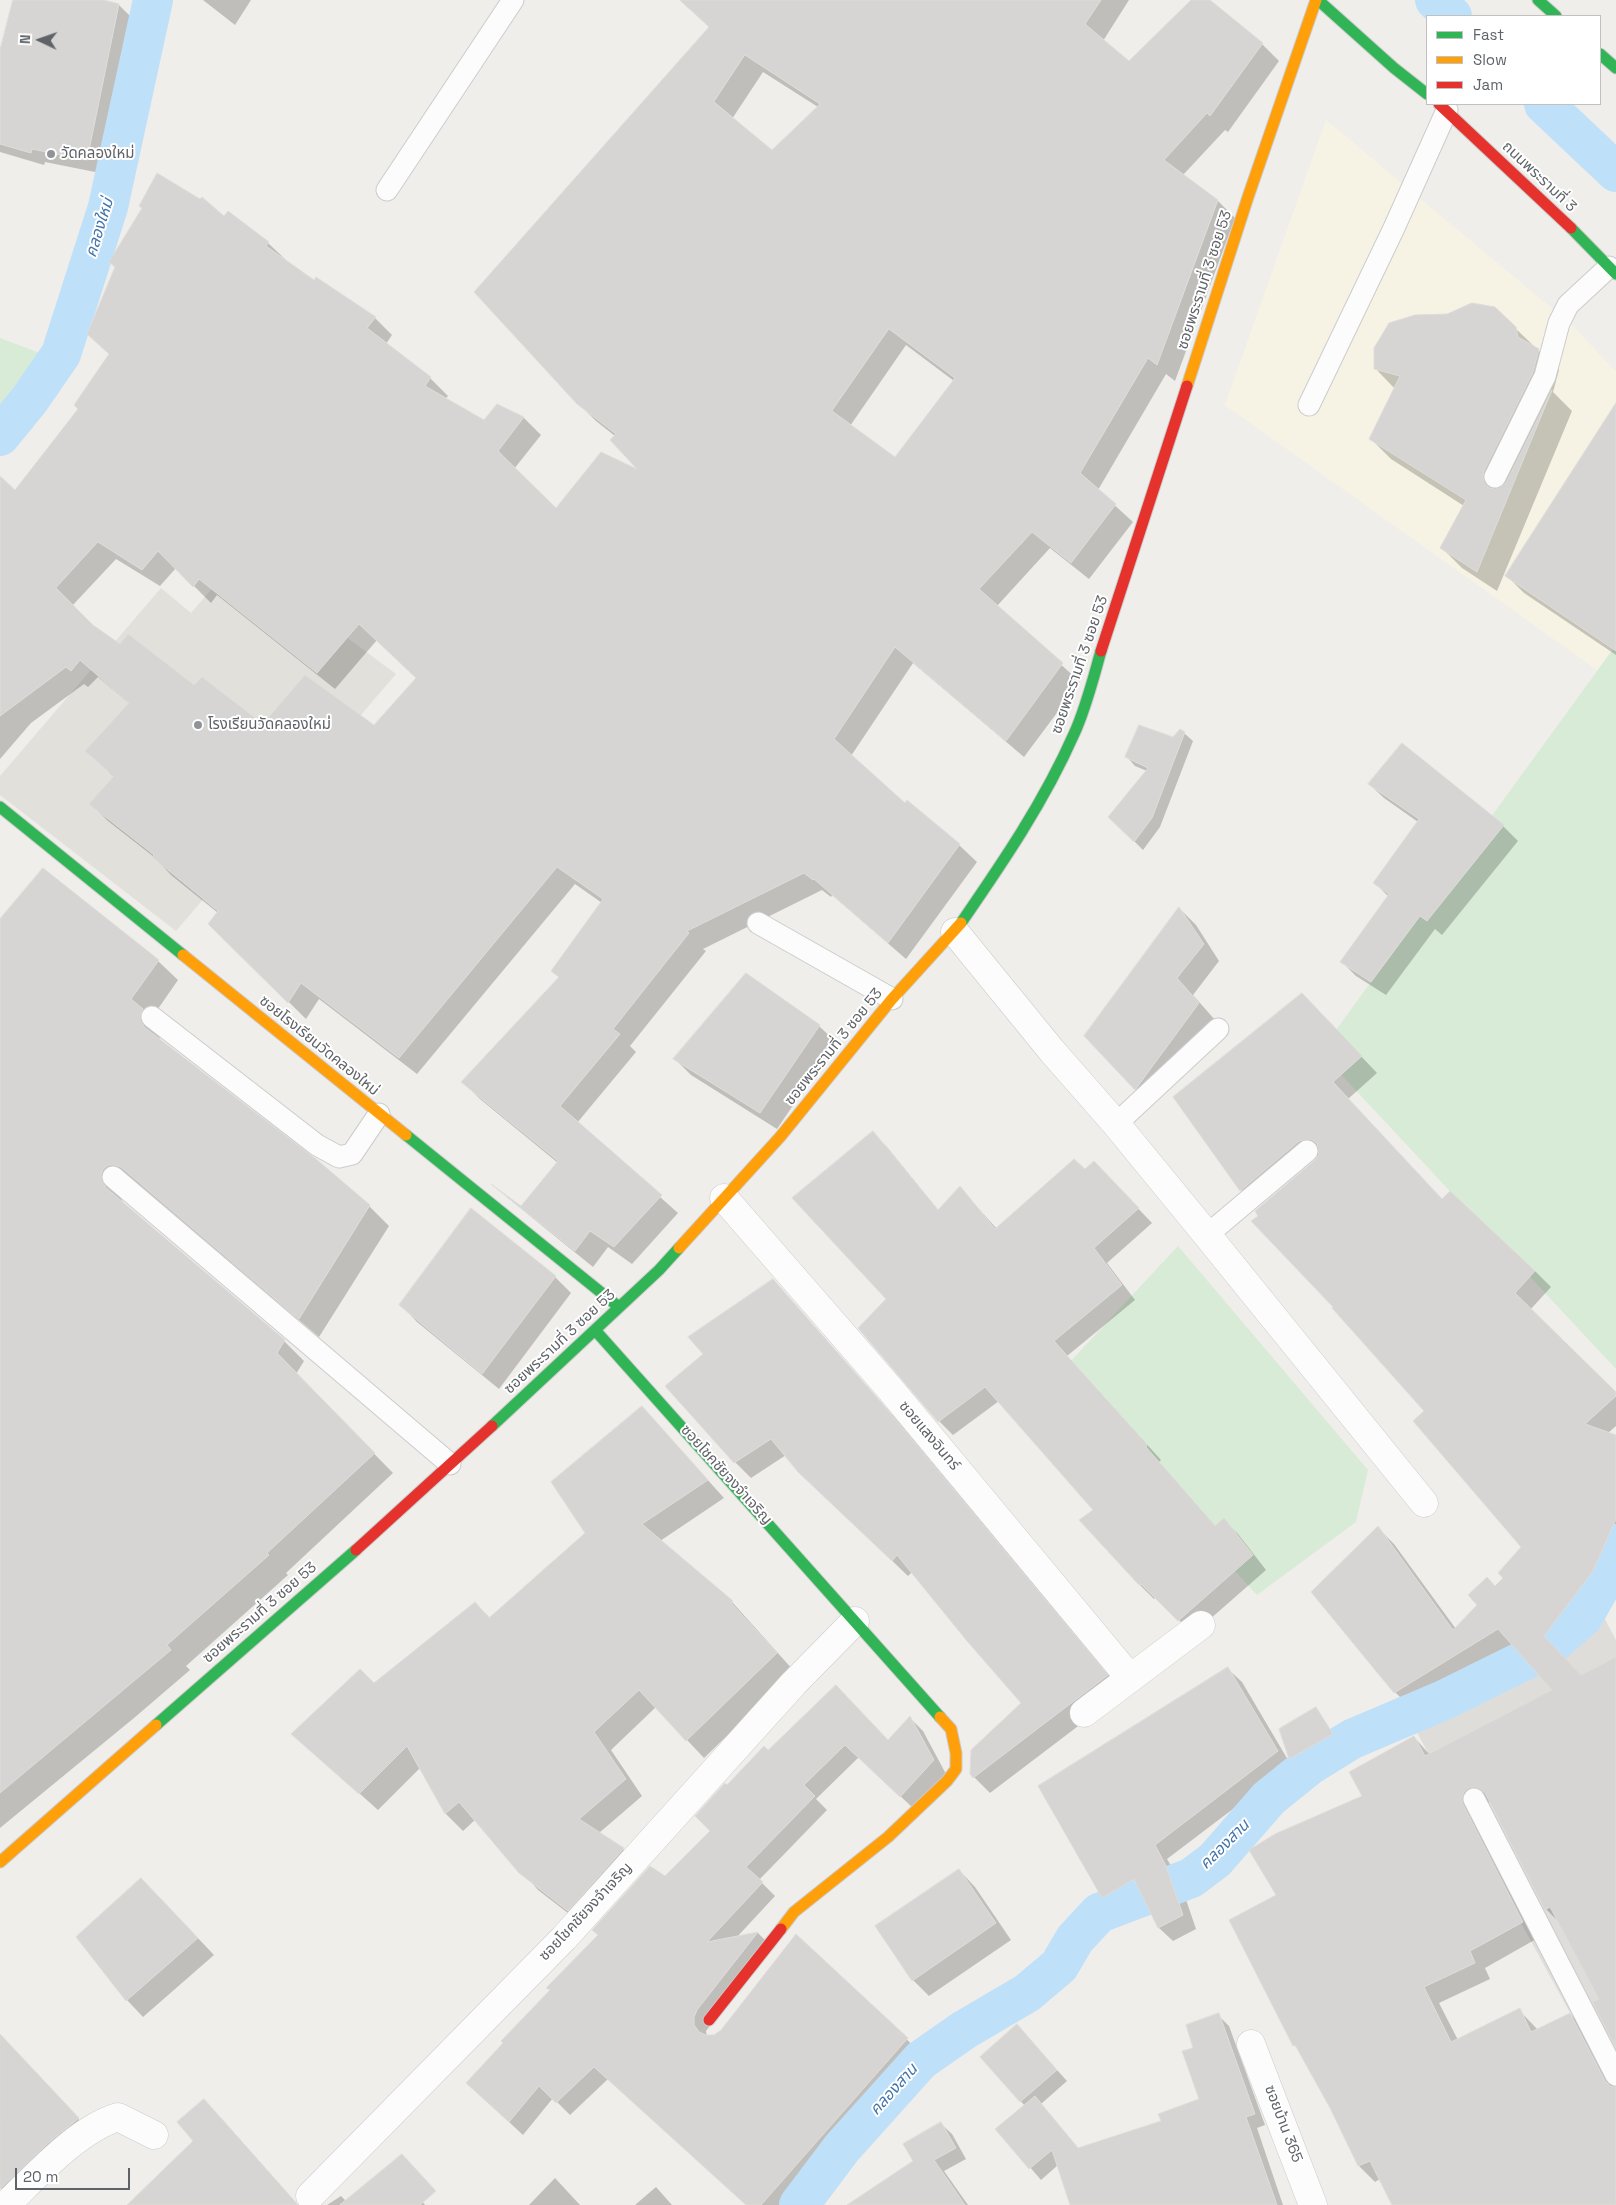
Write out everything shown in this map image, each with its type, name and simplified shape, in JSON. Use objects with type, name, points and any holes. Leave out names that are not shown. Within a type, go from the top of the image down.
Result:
[{"type":"street","points":[[1317,0],[1394,68],[1426,93]]},
{"type":"street","name":"ซอยพระรามที่ 3 ซอย 53","points":[[0,1862],[416,1496],[659,1270],[780,1137],[892,999],[955,932],[1016,843],[1076,733],[1246,202],[1317,0]]},
{"type":"street","points":[[1538,0],[1555,15]]},
{"type":"street","points":[[1601,55],[1616,68]]},
{"type":"street","name":"ถนนพระรามที่ 3","points":[[1443,107],[1585,241],[1612,271]]},
{"type":"street","name":"ซอยโรงเรียนวัดคลองใหม่","points":[[0,807],[378,1114],[620,1307]]},
{"type":"street","points":[[955,932],[1052,1051],[1116,1124],[1424,1503]]},
{"type":"street","name":"ซอยแสงอินทร์","points":[[724,1198],[891,1390],[1130,1678]]},
{"type":"street","name":"ซอยโชคชัยจงจำเจริญ","points":[[595,1330],[951,1729],[956,1753],[956,1769],[947,1781],[888,1837],[794,1912],[709,2020]]},
{"type":"street","name":"ซอยโชคชัยจงจำเจริญ","points":[[310,2196],[564,1938],[794,1683],[855,1622]]},
{"type":"street","points":[[1084,1713],[1201,1625]]},
{"type":"street","name":"ซอยบ้าน 365","points":[[1252,2044],[1313,2205]]},
{"type":"street","points":[[6,2205],[60,2153],[104,2121],[118,2117],[154,2136]]},
{"type":"lane","points":[[387,190],[513,0]]},
{"type":"lane","points":[[1309,405],[1390,237],[1443,107]]},
{"type":"lane","points":[[1495,476],[1546,376],[1559,323],[1568,305],[1612,271]]},
{"type":"lane","points":[[758,923],[892,999]]},
{"type":"lane","points":[[152,1017],[317,1144],[339,1158],[352,1154],[378,1114]]},
{"type":"lane","points":[[1116,1124],[1218,1029]]},
{"type":"lane","points":[[1207,1235],[1307,1151]]},
{"type":"lane","points":[[113,1177],[450,1464]]},
{"type":"lane","points":[[1474,1799],[1616,2075]]},
{"type":"shaded area","points":[[1326,120],[1573,326],[1616,372],[1616,645],[1597,670],[1225,405]]},
{"type":"shaded area","name":"โรงเรียนวัดคลองใหม่","points":[[239,557],[396,674],[176,931],[0,795],[0,776],[161,588],[191,613]]},
{"type":"shaded area","points":[[1601,1612],[1616,1640],[1616,2097],[1414,1727],[1577,1640]]},
{"type":"green space","points":[[0,338],[45,355],[24,394],[0,422]]},
{"type":"green space","points":[[1616,645],[1616,1369],[1320,1052]]},
{"type":"green space","points":[[1178,1246],[1368,1470],[1356,1522],[1257,1595],[1056,1377]]},
{"type":"building","points":[[13,0],[104,0],[119,4],[87,160],[32,149],[31,153],[0,144],[0,50]]},
{"type":"building","points":[[680,0],[1101,0],[1085,24],[1129,61],[1191,0],[1210,0],[1263,43],[1210,116],[1207,113],[1164,160],[1218,200],[1157,365],[1148,358],[1080,473],[1116,504],[1071,563],[1032,532],[979,589],[1063,663],[1006,741],[895,647],[834,739],[905,803],[907,800],[960,844],[888,943],[814,879],[804,873],[687,931],[689,933],[613,1029],[620,1034],[560,1106],[662,1195],[614,1247],[590,1231],[575,1251],[491,1184],[521,1206],[558,1161],[461,1082],[559,977],[551,971],[603,899],[557,867],[399,1058],[301,983],[288,1003],[208,924],[218,911],[152,857],[154,855],[89,804],[114,776],[85,751],[129,703],[80,660],[71,671],[66,667],[0,716],[0,476],[15,490],[78,409],[74,405],[109,354],[87,334],[115,267],[109,262],[142,208],[139,206],[157,173],[200,199],[202,197],[224,216],[228,211],[269,242],[266,246],[314,280],[316,277],[376,317],[367,328],[431,377],[425,386],[484,420],[497,404],[524,417],[498,451],[556,508],[601,452],[637,469],[610,440],[616,434],[577,404],[474,292],[709,27]],"holes":[[[745,55],[820,104],[772,150],[714,102]],[[889,329],[955,378],[895,457],[832,411]],[[98,542],[142,570],[158,551],[193,587],[199,579],[317,673],[359,624],[416,678],[374,725],[305,675],[263,724],[202,677],[194,685],[128,634],[120,644],[93,625],[56,588]]]},
{"type":"building","points":[[1472,303],[1495,307],[1516,327],[1518,337],[1539,349],[1533,372],[1484,471],[1483,478],[1489,488],[1496,489],[1506,483],[1552,390],[1477,572],[1440,548],[1466,500],[1369,439],[1400,376],[1374,369],[1374,348],[1389,323],[1415,315],[1447,314]]},
{"type":"building","points":[[1616,403],[1616,651],[1505,576]]},
{"type":"building","points":[[1139,725],[1173,737],[1180,729],[1185,732],[1152,818],[1134,842],[1108,817],[1148,768],[1125,757]]},
{"type":"building","points":[[1402,743],[1504,825],[1427,921],[1420,916],[1371,982],[1340,962],[1389,894],[1373,883],[1419,819],[1368,784]]},
{"type":"building","points":[[43,868],[159,960],[131,999],[143,1009],[140,1016],[144,1027],[316,1159],[370,1205],[299,1319],[121,1167],[108,1165],[103,1169],[101,1175],[105,1187],[285,1340],[277,1353],[375,1453],[267,1553],[269,1555],[167,1645],[171,1650],[0,1793],[0,919]]},
{"type":"building","points":[[1179,907],[1204,944],[1177,978],[1199,1003],[1135,1090],[1084,1036]]},
{"type":"building","points":[[746,973],[820,1025],[760,1113],[673,1059]]},
{"type":"building","points":[[1302,993],[1362,1056],[1333,1082],[1442,1199],[1450,1191],[1535,1271],[1515,1293],[1616,1392],[1616,1396],[1585,1424],[1616,1435],[1616,1519],[1593,1571],[1544,1636],[1581,1675],[1616,1657],[1616,2048],[1592,2002],[1599,1999],[1550,1907],[1545,1910],[1485,1793],[1475,1787],[1469,1788],[1464,1792],[1463,1804],[1523,1922],[1470,1951],[1475,1963],[1424,1987],[1451,2042],[1520,2008],[1531,2032],[1570,2013],[1605,2081],[1610,2086],[1616,2087],[1616,2205],[1392,2205],[1370,2161],[1358,2166],[1330,2108],[1295,2045],[1293,2046],[1229,1920],[1276,1895],[1249,1850],[1275,1834],[1362,1796],[1349,1772],[1414,1736],[1425,1756],[1552,1690],[1498,1629],[1394,1693],[1311,1592],[1378,1526],[1453,1630],[1477,1605],[1468,1595],[1487,1577],[1495,1586],[1503,1578],[1498,1573],[1521,1547],[1413,1421],[1424,1411],[1333,1307],[1251,1221],[1258,1216],[1255,1211],[1315,1160],[1319,1155],[1317,1143],[1311,1139],[1299,1141],[1240,1191],[1173,1097]]},
{"type":"building","points":[[873,1131],[938,1210],[960,1186],[995,1229],[1074,1159],[1085,1169],[1094,1161],[1139,1208],[1094,1248],[1122,1285],[1054,1341],[1147,1445],[1146,1447],[1215,1526],[1224,1518],[1253,1555],[1178,1621],[1141,1584],[1139,1585],[1079,1520],[1093,1510],[985,1387],[938,1422],[858,1328],[886,1299],[792,1198]]},
{"type":"building","points":[[471,1208],[556,1276],[482,1374],[399,1305]]},
{"type":"building","points":[[773,1279],[879,1400],[1108,1675],[973,1778],[970,1774],[971,1750],[1021,1703],[967,1641],[897,1555],[892,1561],[798,1472],[771,1439],[734,1463],[665,1386],[703,1354],[688,1337]]},
{"type":"building","points":[[642,1406],[708,1480],[642,1524],[733,1601],[731,1603],[777,1653],[686,1741],[639,1690],[594,1732],[626,1779],[579,1819],[624,1848],[568,1911],[519,1873],[459,1802],[445,1814],[407,1746],[359,1794],[291,1734],[360,1669],[374,1683],[475,1602],[489,1618],[585,1533],[551,1482]]},
{"type":"building","points":[[1228,1667],[1278,1751],[1155,1845],[1165,1864],[1183,1915],[1158,1928],[1134,1879],[1102,1898],[1038,1786]]},
{"type":"building","points":[[836,1685],[888,1740],[910,1716],[934,1760],[900,1797],[845,1745],[804,1785],[815,1796],[746,1867],[763,1882],[707,1942],[758,1932],[697,2010],[694,2017],[694,2025],[699,2032],[706,2035],[714,2035],[721,2030],[796,1934],[908,2038],[761,2205],[746,2205],[594,2067],[556,2103],[539,2086],[509,2122],[466,2083],[503,2043],[501,2041],[550,1990],[546,1988],[598,1935],[592,1930],[650,1866],[665,1876],[710,1831],[695,1816],[725,1783],[727,1785],[764,1746],[768,1750]]},
{"type":"building","points":[[1316,1707],[1333,1734],[1289,1759],[1279,1729]]},
{"type":"building","points":[[959,1869],[996,1923],[912,1981],[875,1926]]},
{"type":"building","points":[[141,1878],[198,1938],[126,2001],[76,1937]]},
{"type":"building","points":[[1219,2013],[1255,2114],[1246,2117],[1277,2205],[1070,2205],[1052,2150],[1029,2169],[995,2129],[1035,2096],[1078,2148],[1161,2121],[1158,2114],[1199,2099],[1182,2051],[1193,2048],[1186,2025]]},
{"type":"building","points":[[1017,2024],[1057,2070],[1020,2102],[980,2057]]},
{"type":"building","points":[[0,2034],[79,2118],[48,2143],[0,2189]]},
{"type":"building","points":[[204,2099],[298,2205],[127,2205],[193,2141],[177,2122]]},
{"type":"building","points":[[941,2122],[956,2148],[934,2160],[965,2205],[847,2205],[913,2161],[903,2144]]},
{"type":"building","points":[[402,2154],[436,2191],[420,2205],[340,2205]]},
{"type":"waterway","name":"คลองใหม่","points":[[0,436],[30,399],[61,354],[108,207],[153,0]]},
{"type":"waterway","points":[[1435,0],[1451,15]]},
{"type":"waterway","points":[[1545,105],[1616,172]]},
{"type":"waterway","name":"คลองสาน","points":[[799,2205],[842,2148],[921,2060],[964,2030],[1027,1993],[1059,1966],[1075,1939],[1099,1913],[1191,1878],[1215,1860],[1269,1798],[1310,1765],[1352,1739],[1444,1700],[1545,1650],[1583,1617],[1605,1578],[1616,1544]]},
{"type":"traffic: fast","points":[[1318,0],[1394,68],[1426,93]]},
{"type":"traffic: fast","points":[[1538,0],[1555,15]]},
{"type":"traffic: fast","points":[[1601,55],[1616,68]]},
{"type":"traffic: fast","points":[[1571,228],[1616,274]]},
{"type":"traffic: fast","points":[[961,923],[1022,831],[1050,784],[1082,714],[1101,651]]},
{"type":"traffic: fast","points":[[0,807],[183,955]]},
{"type":"traffic: fast","points":[[406,1135],[619,1307]]},
{"type":"traffic: fast","points":[[492,1426],[659,1270],[679,1248]]},
{"type":"traffic: fast","points":[[595,1330],[940,1717]]},
{"type":"traffic: fast","points":[[156,1725],[356,1550]]},
{"type":"traffic: slow","points":[[1187,386],[1248,197],[1316,0]]},
{"type":"traffic: slow","points":[[679,1248],[780,1137],[892,999],[961,923]]},
{"type":"traffic: slow","points":[[183,955],[406,1135]]},
{"type":"traffic: slow","points":[[781,1929],[794,1912],[888,1837],[947,1781],[956,1769],[956,1753],[951,1729],[940,1717]]},
{"type":"traffic: slow","points":[[0,1862],[156,1725]]},
{"type":"traffic: jam","points":[[1440,105],[1571,228]]},
{"type":"traffic: jam","points":[[1101,651],[1187,386]]},
{"type":"traffic: jam","points":[[356,1550],[492,1426]]},
{"type":"traffic: jam","points":[[709,2020],[781,1929]]},
{"type":"place","name":"วัดคลองใหม่","points":[[51,154]]},
{"type":"place","name":"โรงเรียนวัดคลองใหม่","points":[[198,725]]}]
